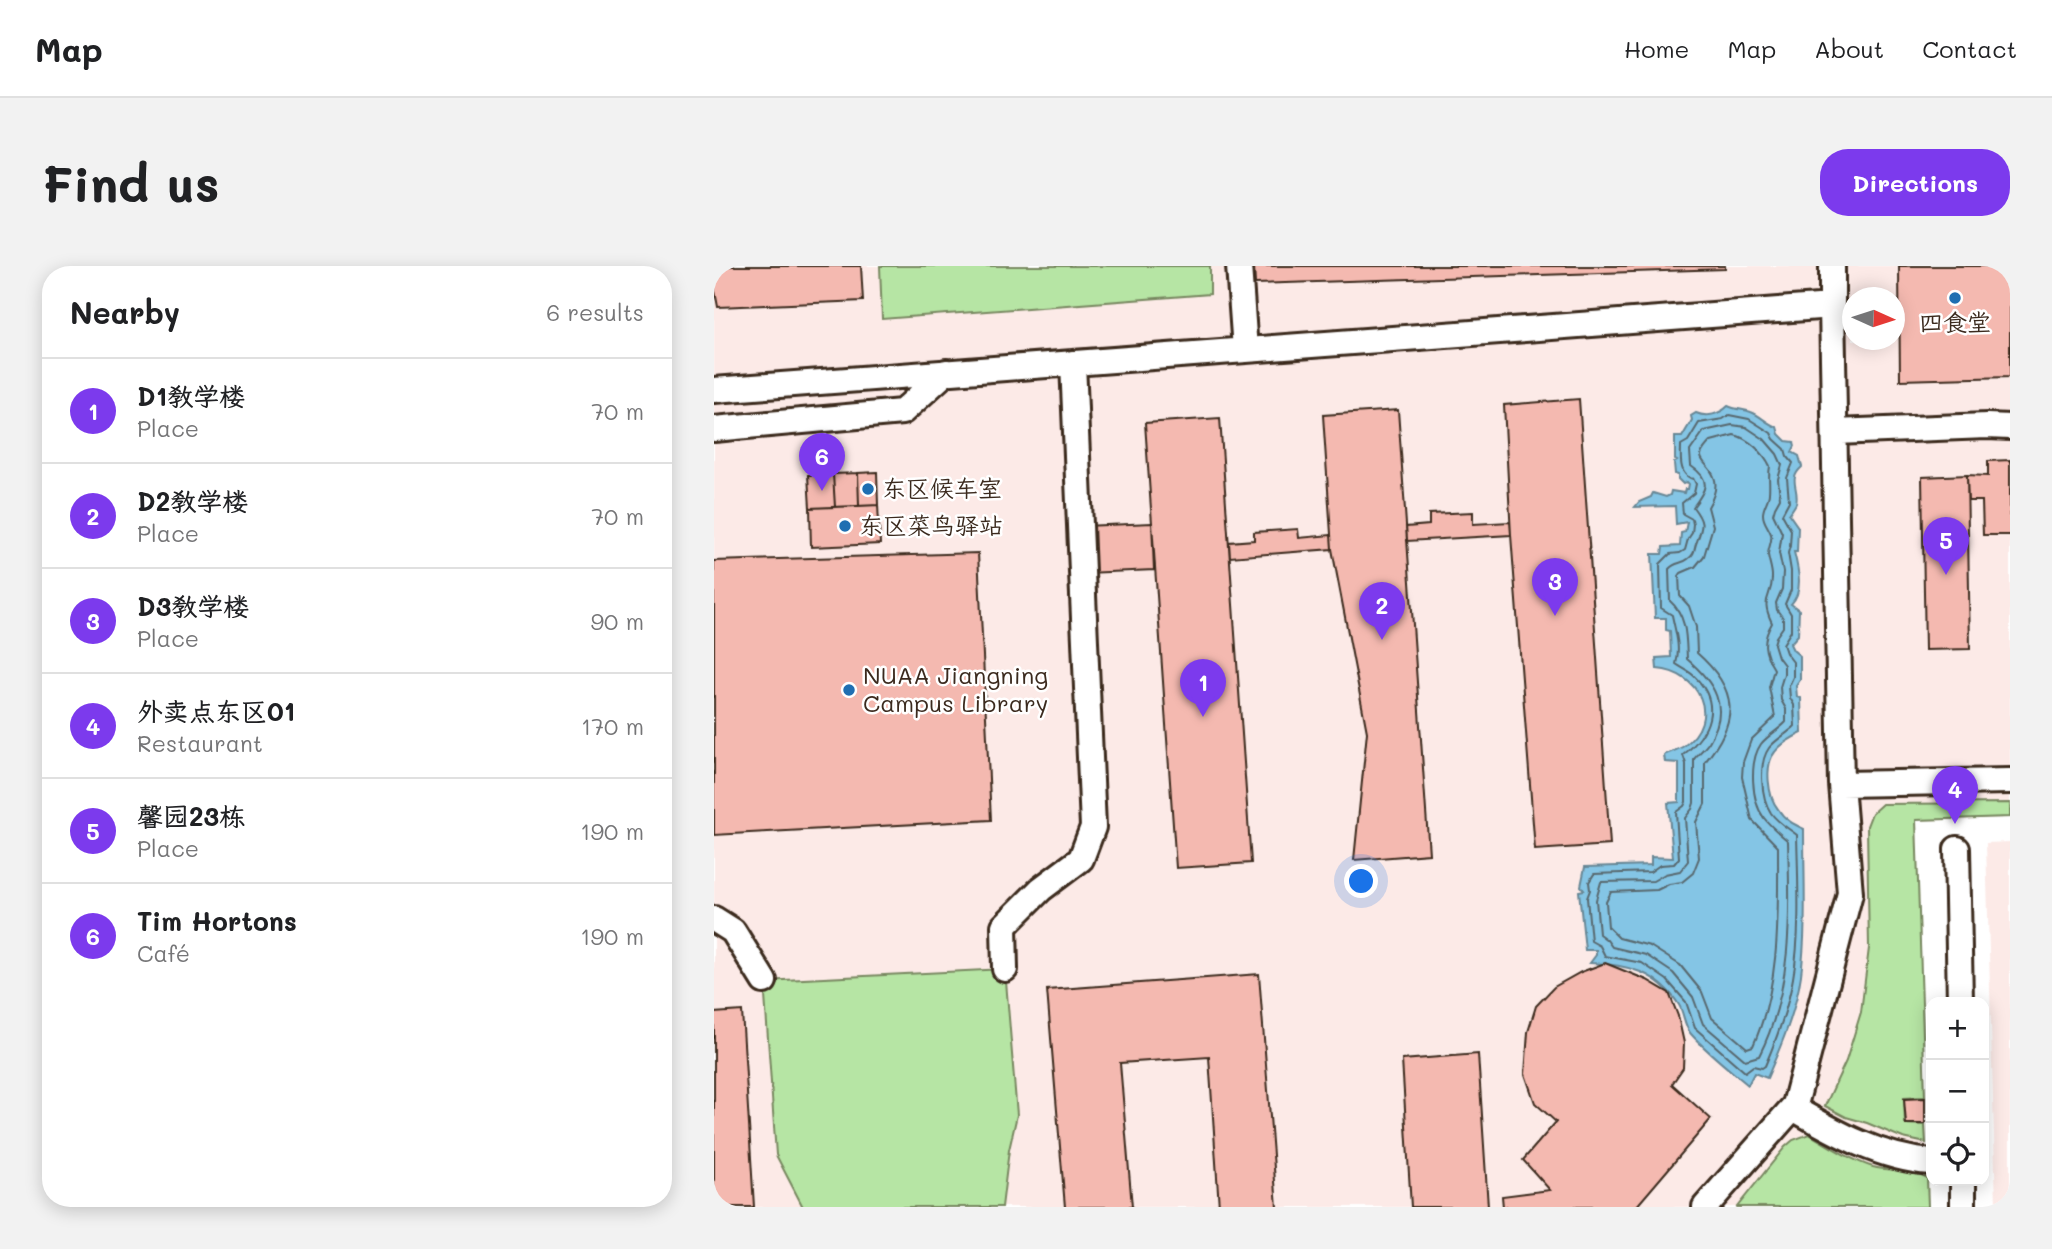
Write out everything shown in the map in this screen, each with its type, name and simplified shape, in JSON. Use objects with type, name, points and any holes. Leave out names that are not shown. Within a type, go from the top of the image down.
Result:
[{"type":"street","points":[[1239,266],[1245,350]]},
{"type":"street","points":[[1705,1207],[1793,1108],[1850,893],[1841,784],[1832,266]]},
{"type":"street","points":[[714,390],[1832,306]]},
{"type":"street","points":[[1005,969],[1004,926],[1041,889],[1081,859],[1093,827],[1073,363]]},
{"type":"street","points":[[714,429],[902,412],[946,372]]},
{"type":"street","points":[[1835,432],[2010,427]]},
{"type":"street","points":[[1841,784],[2010,781]]},
{"type":"street","points":[[1958,849],[1960,997]]},
{"type":"street","points":[[714,919],[733,931],[764,981]]},
{"type":"street","points":[[1793,1108],[1844,1138],[1899,1157],[1926,1161]]},
{"type":"street","points":[[1963,1186],[1963,1207]]},
{"type":"shaded area","points":[[714,266],[2010,266],[2010,818],[1917,821],[1926,1186],[1928,1186],[1929,1207],[714,1207]]},
{"type":"shaded area","points":[[2010,842],[2010,1207],[1996,1207],[1986,843]]},
{"type":"green space","points":[[880,266],[1210,266],[1210,294],[882,319]]},
{"type":"green space","points":[[2010,803],[2010,817],[1916,820],[1925,1097],[1904,1098],[1905,1124],[1925,1125],[1926,1143],[1903,1138],[1846,1117],[1825,1106],[1846,1061],[1861,1012],[1869,948],[1867,826],[1872,813],[1882,804]]},
{"type":"green space","points":[[1005,969],[1017,1115],[1009,1150],[1002,1207],[803,1207],[776,1155],[764,981]]},
{"type":"green space","points":[[1809,1134],[1873,1167],[1921,1175],[1926,1178],[1928,1207],[1737,1207],[1793,1140]]},
{"type":"water","points":[[1728,406],[1754,413],[1777,427],[1779,434],[1786,441],[1794,442],[1792,452],[1799,456],[1802,467],[1795,476],[1797,498],[1789,514],[1798,527],[1797,552],[1794,552],[1799,586],[1791,604],[1799,610],[1798,635],[1790,644],[1800,656],[1800,680],[1796,686],[1797,697],[1801,698],[1802,733],[1780,746],[1772,758],[1768,773],[1770,789],[1780,813],[1804,829],[1803,957],[1796,1002],[1767,1078],[1754,1073],[1748,1085],[1691,1034],[1679,1005],[1671,994],[1651,977],[1617,965],[1590,963],[1596,950],[1585,950],[1579,891],[1584,890],[1581,886],[1585,867],[1651,865],[1651,857],[1673,858],[1668,803],[1679,802],[1679,763],[1665,762],[1664,755],[1684,746],[1695,735],[1702,723],[1703,710],[1701,698],[1684,678],[1657,669],[1656,658],[1671,657],[1670,631],[1666,630],[1666,618],[1655,618],[1652,554],[1662,554],[1663,547],[1680,546],[1681,533],[1685,532],[1687,522],[1676,524],[1675,506],[1635,507],[1653,493],[1666,497],[1671,491],[1684,493],[1685,489],[1688,489],[1689,484],[1683,484],[1675,474],[1675,437],[1682,437],[1692,420],[1691,416],[1696,413],[1713,414]]},
{"type":"building","points":[[714,266],[861,266],[863,301],[718,307]]},
{"type":"building","points":[[1254,266],[1725,266],[1725,269],[1255,284]]},
{"type":"building","name":"四食堂","points":[[1899,266],[2010,266],[2010,377],[1900,380],[1900,350],[1905,350],[1905,287],[1899,287]]},
{"type":"building","points":[[1579,399],[1610,845],[1535,850],[1504,405]]},
{"type":"building","points":[[1398,410],[1429,854],[1354,860],[1367,732],[1332,549],[1323,415]]},
{"type":"building","points":[[1220,418],[1251,863],[1176,868],[1145,423]]},
{"type":"building","points":[[2010,460],[2010,535],[1983,535],[1982,501],[1968,501],[1967,475],[1988,476],[1988,461]]},
{"type":"building","name":"东区候车室","points":[[877,472],[878,505],[859,506],[858,473]]},
{"type":"building","points":[[858,473],[859,506],[835,507],[833,474]]},
{"type":"building","points":[[833,474],[835,507],[810,508],[808,475]]},
{"type":"building","points":[[1967,475],[1970,649],[1925,650],[1922,477]]},
{"type":"building","name":"东区菜鸟驿站","points":[[878,505],[880,544],[811,547],[810,508]]},
{"type":"building","points":[[1473,512],[1473,524],[1510,522],[1511,535],[1407,541],[1406,527],[1429,525],[1429,514]]},
{"type":"building","points":[[1152,523],[1154,570],[1086,573],[1084,526]]},
{"type":"building","points":[[1298,529],[1299,538],[1331,535],[1332,549],[1230,557],[1229,542],[1254,540],[1254,532]]},
{"type":"building","name":"NUAA Jiangning Campus Library","points":[[978,553],[991,820],[714,835],[714,561]]},
{"type":"building","points":[[1605,963],[1647,980],[1669,993],[1684,1043],[1683,1068],[1672,1084],[1711,1119],[1636,1207],[1503,1207],[1502,1196],[1550,1190],[1523,1160],[1556,1122],[1535,1103],[1525,1074],[1528,1032],[1536,1006],[1554,987]]},
{"type":"building","points":[[1259,974],[1277,1207],[1219,1207],[1209,1057],[1120,1063],[1132,1207],[1065,1207],[1047,990]]},
{"type":"building","points":[[742,1011],[754,1207],[714,1207],[714,1013]]},
{"type":"building","points":[[1478,1054],[1488,1207],[1411,1207],[1402,1060]]},
{"type":"building","points":[[1925,1098],[1925,1124],[1906,1124],[1904,1099]]},
{"type":"place","name":"四食堂","points":[[1955,298]]},
{"type":"place","name":"东区候车室","points":[[868,489]]},
{"type":"place","name":"Tim Hortons","points":[[822,491]]},
{"type":"place","name":"东区菜鸟驿站","points":[[845,526]]},
{"type":"place","name":"馨园23栋","points":[[1946,575]]},
{"type":"place","name":"D3教学楼","points":[[1555,616]]},
{"type":"place","name":"D2教学楼","points":[[1382,640]]},
{"type":"place","name":"NUAA Jiangning Campus Library","points":[[849,690]]},
{"type":"place","name":"D1教学楼","points":[[1203,717]]},
{"type":"place","name":"外卖点东区01","points":[[1955,824]]}]
